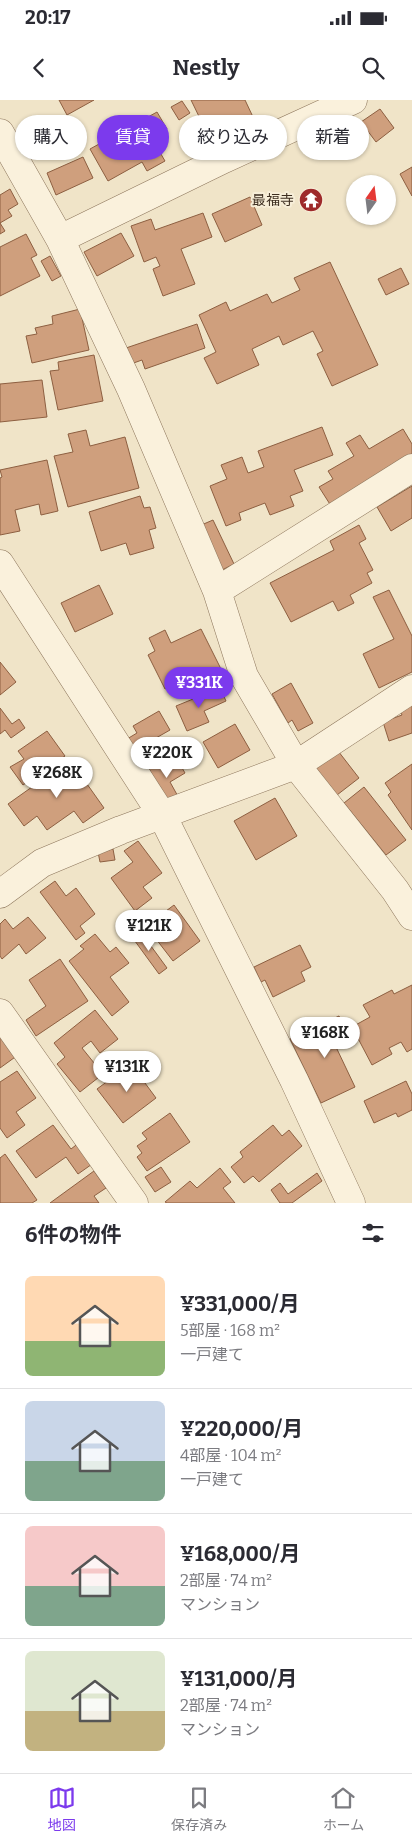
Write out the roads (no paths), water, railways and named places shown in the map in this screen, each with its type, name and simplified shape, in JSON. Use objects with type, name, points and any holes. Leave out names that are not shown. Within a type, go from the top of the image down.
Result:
[{"type":"street","points":[[60,239],[224,159],[353,100]]},
{"type":"street","points":[[0,133],[60,239],[132,389],[217,591],[244,676],[296,765],[404,886],[412,916]]},
{"type":"street","points":[[217,591],[412,468]]},
{"type":"street","points":[[0,564],[162,815],[294,1080],[351,1203]]},
{"type":"street","points":[[0,894],[42,863],[162,815],[296,765],[412,690]]},
{"type":"street","points":[[0,1013],[134,1203]]},
{"type":"place","name":"最福寺","points":[[311,200]]}]
